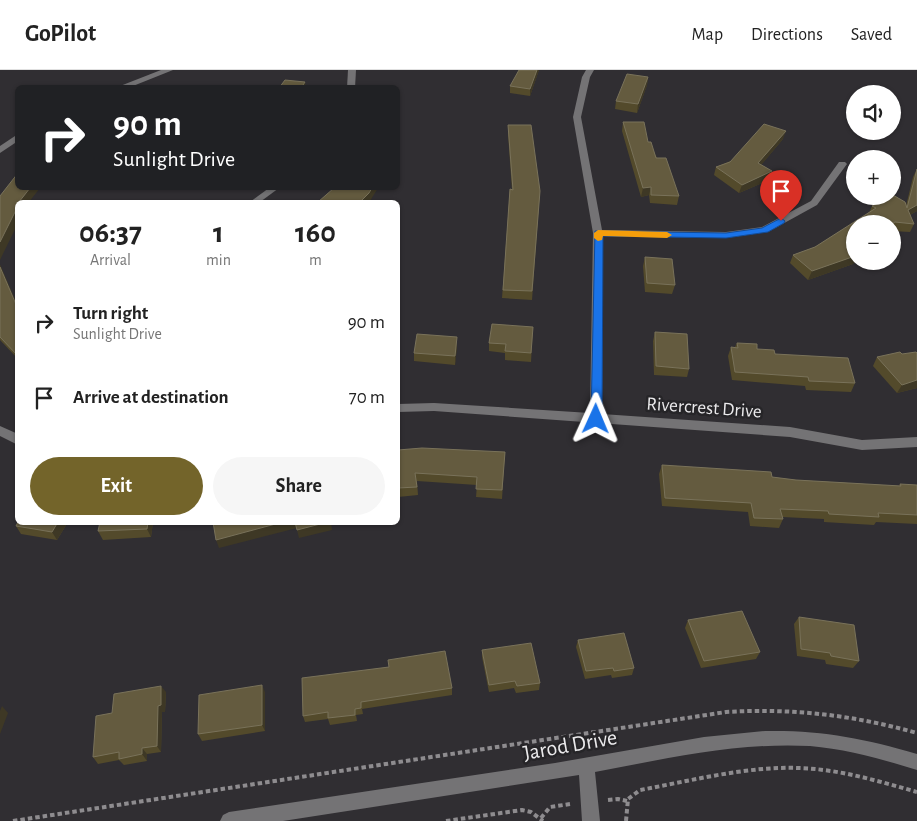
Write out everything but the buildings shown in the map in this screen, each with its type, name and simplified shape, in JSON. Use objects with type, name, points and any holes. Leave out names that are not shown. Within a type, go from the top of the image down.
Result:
[{"type":"street","points":[[127,85],[169,70]]},
{"type":"street","points":[[351,85],[352,70]]},
{"type":"street","points":[[590,70],[586,76],[577,117],[598,233],[596,419]]},
{"type":"street","points":[[0,150],[15,139]]},
{"type":"street","points":[[598,233],[726,235],[764,230],[814,203],[842,164]]},
{"type":"street","points":[[257,200],[271,190]]},
{"type":"street","name":"Rivercrest Drive","points":[[400,408],[434,407],[790,432],[862,445],[917,442]]},
{"type":"street","points":[[0,431],[15,438]]},
{"type":"street","name":"Jarod Drive","points":[[229,821],[586,766],[689,747],[796,738],[846,744],[917,762]]},
{"type":"street","points":[[586,766],[591,821]]},
{"type":"path","points":[[13,821],[726,712],[776,708],[801,709],[857,718],[917,733]]},
{"type":"path","points":[[626,821],[628,799],[640,790],[761,771],[798,768],[835,772],[886,782],[917,792]]},
{"type":"path","points":[[446,821],[522,810],[530,812],[544,821]]},
{"type":"slow traffic","points":[[598,238],[598,233],[667,235]]},
{"type":"route","points":[[596,419],[598,233],[684,236],[726,235],[764,230],[781,221]]}]
